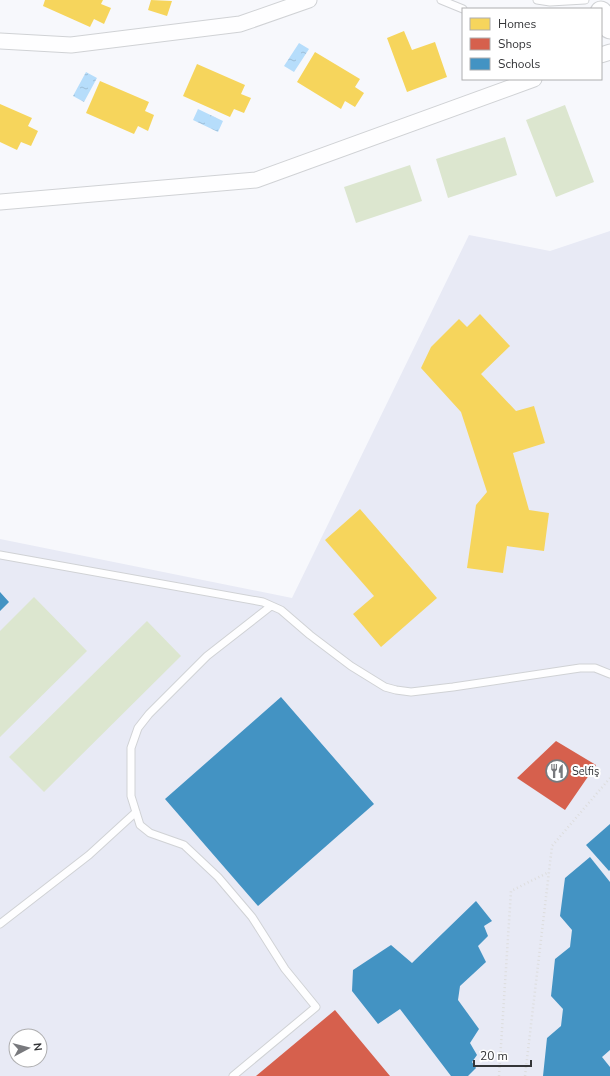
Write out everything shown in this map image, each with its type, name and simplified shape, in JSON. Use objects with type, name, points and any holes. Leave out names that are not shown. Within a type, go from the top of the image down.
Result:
[{"type":"street","points":[[0,41],[71,45],[240,24],[309,0]]},
{"type":"street","points":[[0,202],[256,180],[531,80]]},
{"type":"lane","points":[[441,0],[462,9]]},
{"type":"lane","points":[[537,0],[550,2],[585,0]]},
{"type":"lane","points":[[0,555],[263,602],[281,610],[310,635],[352,666],[385,687],[396,690],[411,692],[453,687],[580,668],[595,668],[610,674]]},
{"type":"lane","points":[[233,1076],[316,1007],[285,969],[252,917],[218,877],[184,845],[150,833],[140,825],[131,796],[131,748],[138,728],[149,714],[207,656],[271,606]]},
{"type":"lane","points":[[0,924],[89,855],[136,812]]},
{"type":"path","points":[[525,1076],[552,846],[610,778]]},
{"type":"path","points":[[499,1076],[511,891],[549,872]]},
{"type":"shaded area","points":[[610,231],[610,1076],[0,1076],[0,539],[292,598],[469,235],[550,251]]},
{"type":"green space","points":[[565,105],[594,182],[556,197],[526,120]]},
{"type":"green space","points":[[505,137],[517,175],[448,198],[436,159]]},
{"type":"green space","points":[[410,165],[422,201],[356,223],[344,187]]},
{"type":"green space","points":[[34,597],[87,651],[0,737],[0,631]]},
{"type":"green space","points":[[147,621],[181,656],[44,792],[9,757]]},
{"type":"water","points":[[299,43],[309,49],[294,72],[284,66]]},
{"type":"water","points":[[86,72],[97,78],[84,102],[73,96]]},
{"type":"water","points":[[198,109],[223,121],[218,132],[193,120]]},
{"type":"building: Homes","points":[[45,0],[103,0],[101,4],[111,8],[104,24],[94,19],[90,27],[43,6]]},
{"type":"building: Homes","points":[[151,0],[172,1],[167,16],[148,10]]},
{"type":"building: Homes","points":[[404,31],[412,50],[435,42],[447,77],[407,92],[387,38]]},
{"type":"building: Homes","points":[[315,52],[360,79],[355,87],[364,93],[355,107],[345,101],[341,109],[297,82]]},
{"type":"building: Homes","points":[[197,64],[245,85],[241,94],[251,98],[244,113],[234,109],[230,117],[183,96]]},
{"type":"building: Homes","points":[[100,81],[149,102],[145,111],[154,115],[148,131],[138,126],[134,134],[86,113]]},
{"type":"building: Homes","points":[[0,104],[32,118],[28,126],[38,131],[31,146],[21,142],[17,150],[0,142]]},
{"type":"building: Homes","points":[[480,314],[510,346],[481,374],[516,411],[534,406],[545,443],[513,453],[529,510],[549,513],[544,551],[507,546],[503,573],[467,568],[476,505],[487,492],[461,412],[421,368],[431,347],[459,319],[467,327]]},
{"type":"building: Homes","points":[[360,509],[437,598],[381,647],[353,614],[374,596],[325,540]]},
{"type":"building: Shops","name":"Selfiş","points":[[556,741],[596,765],[565,810],[517,778]]},
{"type":"building: Shops","points":[[335,1010],[390,1076],[256,1076]]},
{"type":"building: Schools","points":[[0,592],[9,602],[0,611]]},
{"type":"building: Schools","points":[[281,697],[374,804],[258,906],[165,799]]},
{"type":"building: Schools","points":[[610,824],[610,870],[609,871],[586,845]]},
{"type":"building: Schools","points":[[590,857],[610,882],[610,1050],[602,1057],[610,1067],[610,1076],[543,1076],[547,1038],[561,1026],[563,1009],[551,996],[555,959],[570,947],[572,930],[560,916],[565,878]]},
{"type":"building: Schools","points":[[476,901],[492,921],[484,926],[488,936],[478,946],[486,962],[460,986],[458,1000],[479,1029],[470,1043],[477,1055],[472,1062],[476,1068],[468,1076],[451,1076],[400,1009],[378,1024],[352,991],[353,970],[391,945],[412,963]]},
{"type":"place","name":"Selfiş","points":[[557,771]]}]
